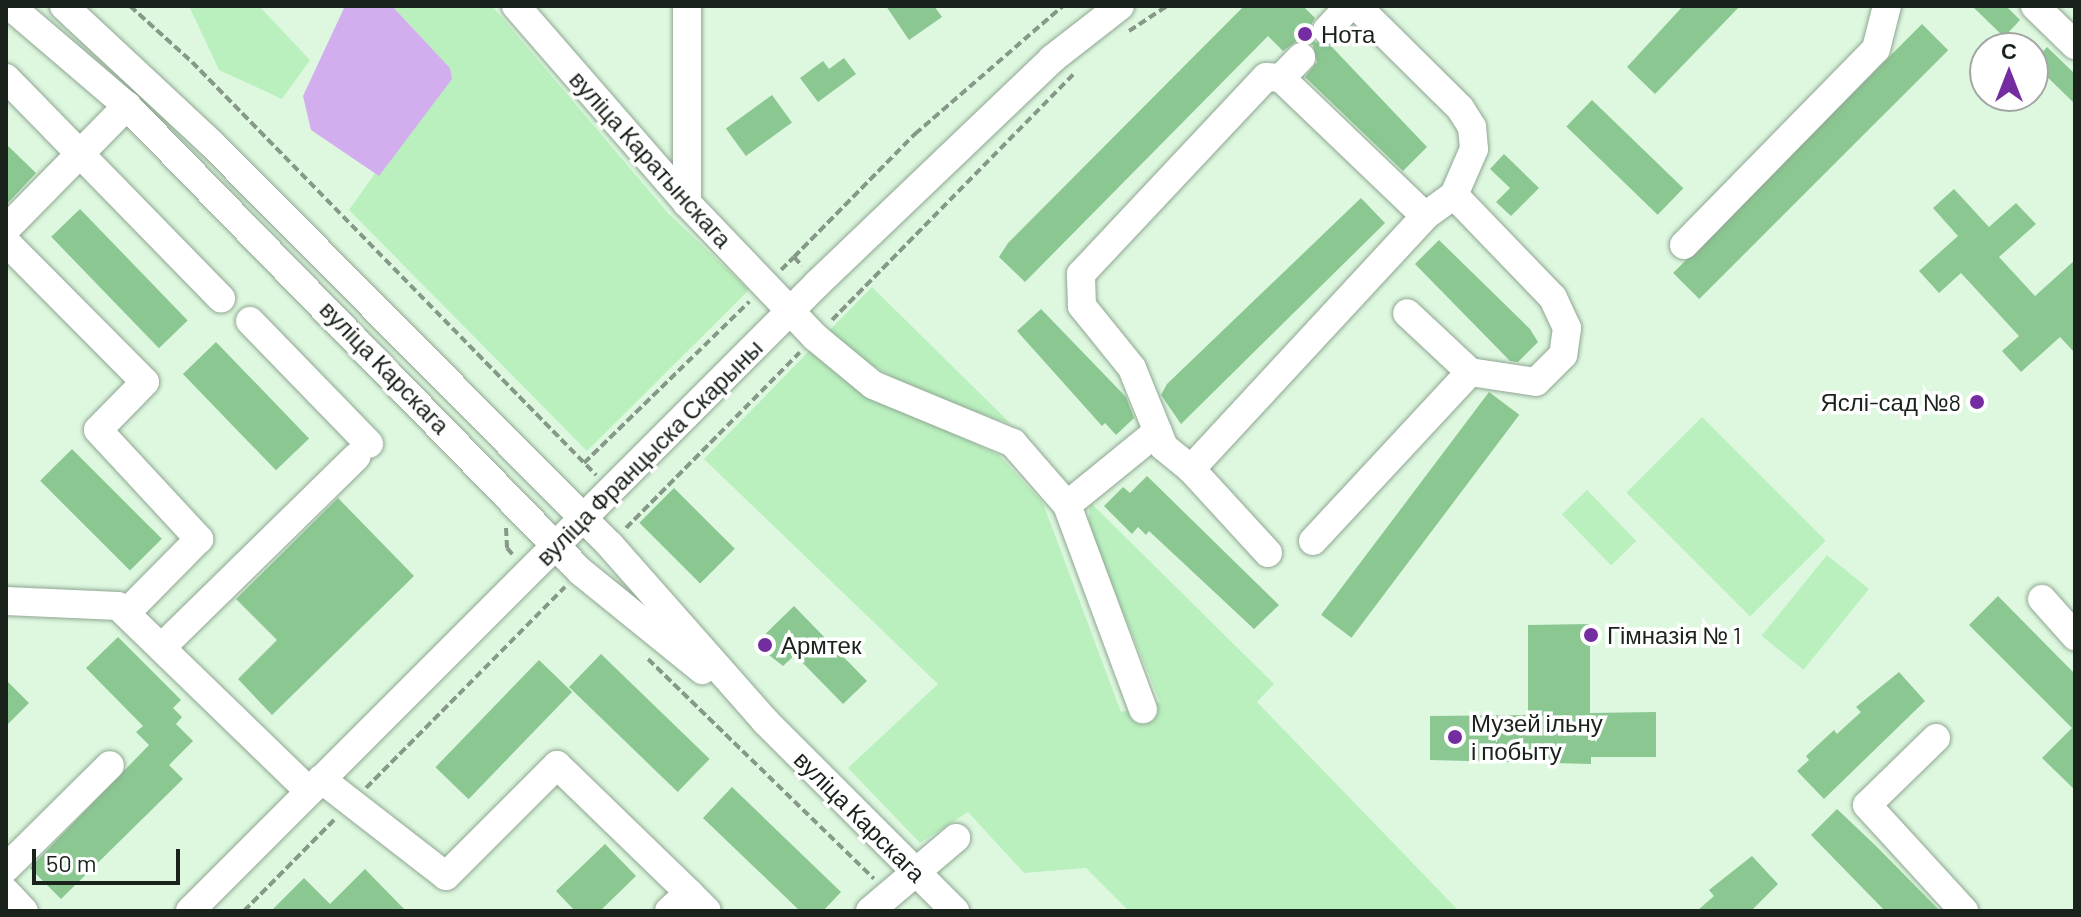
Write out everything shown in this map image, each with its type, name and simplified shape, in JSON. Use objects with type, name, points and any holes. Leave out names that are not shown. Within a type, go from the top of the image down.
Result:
[{"type":"street","name":"вуліца Карскага","points":[[10,6],[127,106],[581,572],[765,721]]},
{"type":"street","name":"вуліца Карскага","points":[[64,6],[211,143],[610,545],[765,721],[955,911]]},
{"type":"street","name":"вуліца Каратынскага","points":[[516,6],[687,203],[815,337],[873,385],[1013,443],[1067,505]]},
{"type":"street","points":[[687,6],[687,203]]},
{"type":"street","name":"вуліца Францыска Скарыны","points":[[190,911],[791,309],[1052,59],[1120,6]]},
{"type":"street","points":[[1327,30],[1349,6]]},
{"type":"street","points":[[1191,469],[1425,216],[1454,195],[1474,149],[1472,127],[1460,108],[1357,6]]},
{"type":"street","points":[[1684,245],[1876,49],[1887,6]]},
{"type":"street","points":[[2047,10],[2075,45]]},
{"type":"street","points":[[1281,78],[1301,57]]},
{"type":"street","points":[[1268,553],[1191,469],[1164,447],[1132,368],[1082,306],[1078,289],[1081,274],[1266,77],[1281,78],[1425,216]]},
{"type":"street","points":[[6,78],[82,152],[221,298]]},
{"type":"street","points":[[6,229],[127,106]]},
{"type":"street","points":[[1407,313],[1470,372],[1536,382],[1563,355],[1567,328],[1553,298],[1454,195]]},
{"type":"street","points":[[6,242],[145,382],[98,430],[199,539],[126,613]]},
{"type":"street","points":[[162,647],[362,451],[250,321]]},
{"type":"street","points":[[1313,541],[1470,372]]},
{"type":"street","points":[[1143,709],[1067,505],[1158,431]]},
{"type":"street","points":[[2042,599],[2075,636]]},
{"type":"street","points":[[6,601],[118,606],[315,785],[352,802],[446,876],[557,765],[688,905]]},
{"type":"street","points":[[1936,738],[1867,805],[1964,911]]},
{"type":"street","points":[[6,868],[110,765]]},
{"type":"street","points":[[880,902],[956,838]]},
{"type":"street","points":[[6,892],[24,911]]},
{"type":"path","points":[[130,6],[192,62],[611,490]]},
{"type":"path","points":[[584,463],[915,134],[1063,6]]},
{"type":"path","points":[[1119,38],[1167,6]]},
{"type":"path","points":[[610,545],[1083,65]]},
{"type":"path","points":[[794,257],[842,309]]},
{"type":"path","points":[[523,511],[506,528],[507,548],[531,571]]},
{"type":"path","points":[[244,911],[581,572]]},
{"type":"path","points":[[638,649],[880,902]]},
{"type":"green space","points":[[189,6],[259,6],[310,60],[282,99],[219,70]]},
{"type":"green space","points":[[392,6],[492,6],[668,213],[749,290],[587,451],[349,210],[450,68]]},
{"type":"green space","points":[[872,287],[1011,424],[917,391],[851,353],[828,332]]},
{"type":"green space","points":[[813,347],[858,390],[999,455],[1043,503],[1121,712],[1160,702],[1088,526],[1090,502],[1274,684],[1257,702],[1459,911],[1129,911],[1086,868],[1024,873],[968,812],[920,843],[848,768],[938,684],[704,459]]},
{"type":"green space","points":[[1702,417],[1826,541],[1750,616],[1626,493]]},
{"type":"green space","points":[[1587,490],[1636,541],[1611,565],[1562,514]]},
{"type":"green space","points":[[1827,555],[1869,589],[1804,670],[1762,636]]},
{"type":"shaded area","points":[[345,6],[392,6],[450,68],[452,79],[379,176],[311,130],[303,96]]},
{"type":"building","points":[[886,6],[934,6],[942,17],[909,40]]},
{"type":"building","points":[[1244,6],[1303,6],[1315,18],[1310,27],[1315,42],[1331,46],[1427,147],[1403,171],[1305,77],[1317,62],[1313,45],[1297,41],[1283,51],[1268,36],[1025,282],[999,257],[1008,243]]},
{"type":"building","points":[[1683,6],[1740,6],[1655,94],[1627,67]]},
{"type":"building","points":[[1972,6],[2006,6],[2020,20],[2009,32],[1999,32]]},
{"type":"building","points":[[1922,24],[1948,50],[1699,299],[1673,273]]},
{"type":"building","points":[[2049,49],[2075,74],[2075,104],[2049,79]]},
{"type":"building","points":[[844,58],[856,74],[818,102],[800,78],[823,61],[829,69]]},
{"type":"building","points":[[772,95],[792,123],[746,156],[726,129]]},
{"type":"building","points":[[1592,100],[1683,188],[1658,215],[1566,127]]},
{"type":"building","points":[[6,144],[36,173],[6,205]]},
{"type":"building","points":[[1504,154],[1539,188],[1511,216],[1496,202],[1510,188],[1490,169]]},
{"type":"building","points":[[1954,189],[1989,227],[2016,203],[2036,224],[1999,257],[2035,296],[2075,260],[2075,353],[2060,337],[2021,372],[2002,351],[2019,336],[1961,273],[1939,293],[1919,271],[1958,236],[1933,208]]},
{"type":"building","points":[[1361,198],[1385,223],[1181,424],[1161,395],[1167,384]]},
{"type":"building","points":[[80,209],[188,320],[159,348],[51,237]]},
{"type":"building","points":[[1439,240],[1530,329],[1538,342],[1518,362],[1510,361],[1415,264]]},
{"type":"building","points":[[1041,309],[1126,397],[1134,418],[1116,435],[1105,423],[1102,426],[1017,331]]},
{"type":"building","points":[[216,342],[309,438],[276,470],[183,374]]},
{"type":"building","points":[[1489,392],[1519,415],[1351,638],[1321,615]]},
{"type":"building","points":[[72,449],[162,539],[130,571],[40,481]]},
{"type":"building","points":[[1147,476],[1279,605],[1254,629],[1149,531],[1146,535],[1138,527],[1132,534],[1104,506],[1123,487],[1130,493]]},
{"type":"building","points":[[674,488],[735,549],[700,583],[639,523]]},
{"type":"building","points":[[338,498],[414,576],[272,715],[238,679],[277,640],[236,599]]},
{"type":"building","points":[[1998,596],[2075,674],[2075,790],[2042,758],[2072,728],[1969,625]]},
{"type":"building","points":[[794,606],[867,681],[843,704],[795,655],[783,666],[755,644]]},
{"type":"building","points":[[1590,624],[1590,713],[1656,712],[1656,757],[1591,757],[1591,764],[1430,760],[1430,716],[1528,715],[1528,625]]},
{"type":"building","points":[[118,637],[181,700],[173,708],[182,717],[176,724],[193,741],[169,765],[183,779],[61,899],[30,868],[149,745],[136,732],[143,726],[86,668]]},
{"type":"building","points":[[601,654],[710,759],[678,792],[569,687]]},
{"type":"building","points":[[539,660],[572,692],[469,799],[435,767]]},
{"type":"building","points":[[1899,672],[1925,701],[1824,799],[1797,771],[1809,760],[1806,756],[1834,730],[1837,734],[1861,712],[1856,707]]},
{"type":"building","points":[[6,680],[29,703],[6,726]]},
{"type":"building","points":[[732,787],[841,892],[823,911],[800,911],[703,818]]},
{"type":"building","points":[[1837,809],[1940,911],[1885,911],[1811,835]]},
{"type":"building","points":[[605,844],[636,876],[600,911],[575,911],[556,891]]},
{"type":"building","points":[[1752,856],[1778,884],[1751,911],[1697,911],[1714,896],[1709,890]]},
{"type":"building","points":[[365,869],[406,911],[271,911],[304,878],[330,904]]},
{"type":"place","name":"Нота","points":[[1305,34]]},
{"type":"place","name":"Яслі-сад №8","points":[[1977,402]]},
{"type":"place","name":"Гімназія № 1","points":[[1591,635]]},
{"type":"place","name":"Армтек","points":[[765,645]]},
{"type":"place","name":"Музей ільну і побыту","points":[[1455,737]]}]
